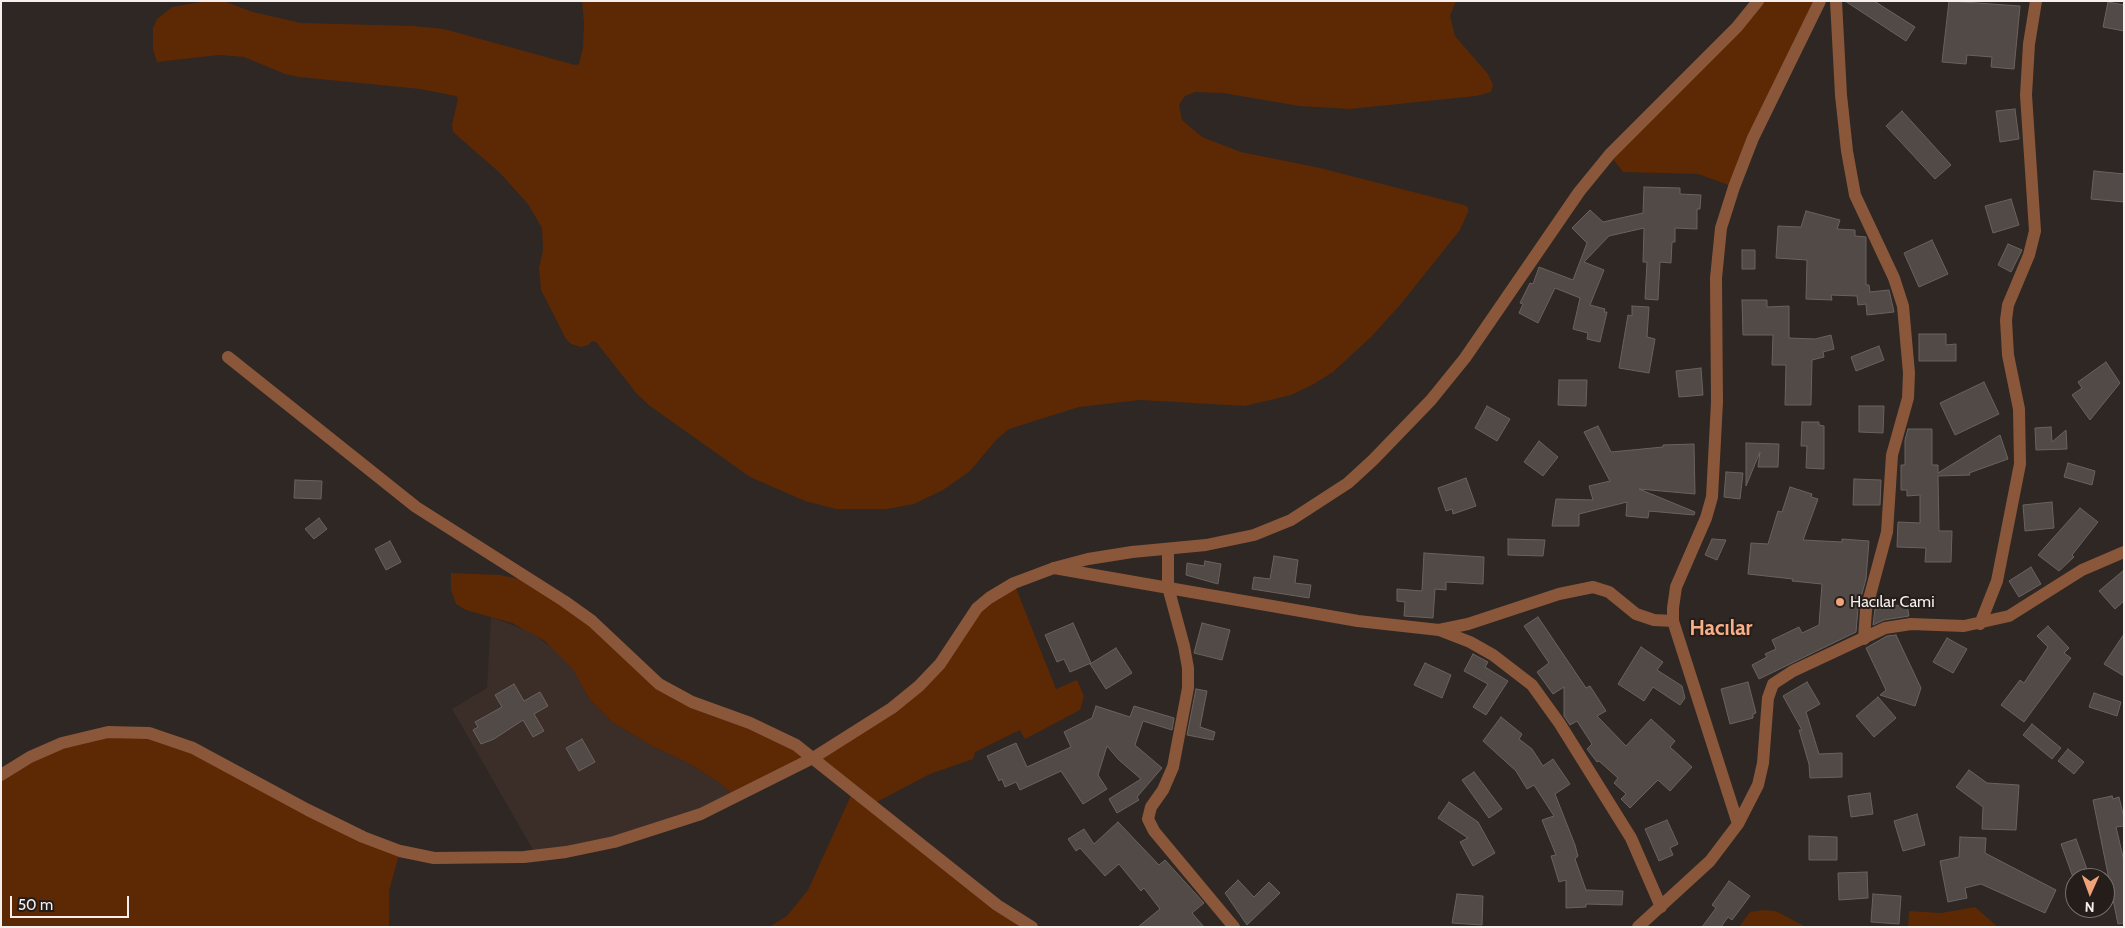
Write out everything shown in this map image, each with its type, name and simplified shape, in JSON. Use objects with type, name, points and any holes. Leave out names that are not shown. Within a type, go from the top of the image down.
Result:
[{"type":"street","points":[[1,775],[30,757],[62,743],[108,732],[149,733],[193,748],[308,810],[400,852],[434,858],[478,859],[566,852],[614,842],[657,830],[701,814],[812,758],[857,732],[919,686],[940,664],[977,608],[989,598],[1014,583],[1054,568],[1132,552],[1206,545],[1254,535],[1292,520],[1324,501],[1373,460],[1431,400],[1465,358],[1579,192],[1610,154],[1737,27],[1758,1]]},
{"type":"street","points":[[1738,824],[1674,621],[1676,587],[1703,527],[1712,497],[1717,402],[1716,278],[1722,228],[1734,187],[1753,138],[1820,1]]},
{"type":"street","points":[[1836,1],[1841,95],[1847,151],[1855,195],[1894,278],[1902,306],[1909,373],[1908,398],[1892,455],[1887,532],[1866,610],[1864,639]]},
{"type":"street","points":[[1980,624],[1997,580],[2020,464],[2020,417],[2005,335],[2008,305],[2029,255],[2035,230],[2026,95],[2031,29],[2036,1]]},
{"type":"street","points":[[228,357],[416,507],[564,601],[592,621],[638,666],[667,689],[692,702],[776,734],[812,758],[997,905],[1032,927]]},
{"type":"street","points":[[1168,550],[1168,586],[1184,646],[1188,668],[1188,688],[1173,767],[1151,807],[1148,819],[1154,831],[1234,927]]},
{"type":"street","points":[[1638,927],[1710,861],[1738,824],[1758,785],[1763,763],[1768,698],[1773,684],[1794,671],[1886,628],[1900,625],[1930,624],[1955,626],[1980,624],[2009,616],[2082,570],[2124,552]]},
{"type":"street","points":[[1054,568],[1168,586],[1358,621],[1439,630],[1470,642],[1493,655],[1532,685],[1560,724],[1631,838],[1661,907]]},
{"type":"street","points":[[1439,630],[1468,624],[1559,594],[1593,586],[1610,592],[1636,614],[1654,620],[1674,621]]},
{"type":"shaded area","points":[[207,1],[226,2],[253,12],[301,23],[413,26],[444,29],[575,65],[579,64],[583,48],[584,23],[582,1],[1456,1],[1450,16],[1455,36],[1488,74],[1493,85],[1491,92],[1476,96],[1350,109],[1299,106],[1223,93],[1195,92],[1185,96],[1179,105],[1182,120],[1202,137],[1241,152],[1320,168],[1464,205],[1468,207],[1468,212],[1460,230],[1400,305],[1372,336],[1333,372],[1291,395],[1245,406],[1140,400],[1079,407],[1009,429],[997,439],[970,471],[943,490],[914,504],[887,509],[836,509],[805,501],[750,477],[650,406],[637,394],[596,342],[592,341],[588,345],[581,347],[571,344],[566,339],[541,290],[539,268],[543,250],[542,228],[528,204],[500,173],[453,132],[452,125],[458,99],[456,96],[420,89],[299,77],[285,74],[244,57],[219,55],[157,62],[153,49],[153,28],[157,19],[172,7]]},
{"type":"shaded area","points":[[1758,1],[1820,1],[1734,187],[1698,174],[1623,172],[1610,155]]},
{"type":"shaded area","points":[[451,573],[500,575],[533,582],[564,601],[659,683],[813,758],[919,686],[977,608],[1014,583],[1056,689],[1077,680],[1084,696],[1080,710],[1025,739],[1020,730],[975,752],[973,759],[930,774],[871,805],[1032,927],[769,927],[787,916],[808,890],[853,791],[812,758],[736,797],[717,781],[688,763],[652,746],[612,722],[590,700],[572,668],[545,641],[512,623],[466,610],[456,604],[451,590]]},
{"type":"shaded area","points":[[491,617],[531,632],[558,652],[572,668],[590,700],[612,722],[652,746],[688,763],[717,781],[736,797],[657,830],[536,855],[452,709],[487,688]]},
{"type":"shaded area","points":[[149,733],[400,851],[389,891],[389,927],[1,927],[1,775],[62,743]]},
{"type":"shaded area","points":[[1975,907],[1998,927],[1908,927],[1909,911],[1941,913]]},
{"type":"shaded area","points":[[1776,911],[1806,927],[1739,927],[1750,912]]},
{"type":"building","points":[[1845,1],[1874,1],[1915,27],[1906,41]]},
{"type":"building","points":[[1949,1],[2020,6],[2014,69],[1991,67],[1992,57],[1967,55],[1966,64],[1942,62]]},
{"type":"building","points":[[2108,2],[2124,5],[2124,31],[2103,27]]},
{"type":"building","points":[[2015,109],[2019,139],[2000,142],[1996,111]]},
{"type":"building","points":[[1902,111],[1951,165],[1935,179],[1886,126]]},
{"type":"building","points":[[2094,171],[2124,174],[2124,202],[2091,199]]},
{"type":"building","points":[[1644,187],[1680,188],[1680,194],[1701,195],[1700,209],[1697,209],[1697,229],[1675,228],[1675,242],[1672,242],[1671,263],[1660,262],[1658,300],[1645,299],[1647,262],[1643,262],[1644,228],[1609,236],[1584,262],[1604,270],[1590,305],[1605,309],[1604,312],[1607,312],[1600,342],[1587,339],[1588,333],[1573,329],[1580,298],[1555,288],[1538,323],[1519,313],[1523,304],[1520,303],[1530,283],[1533,284],[1539,267],[1573,280],[1587,243],[1572,228],[1590,210],[1603,222],[1643,213]]},
{"type":"building","points":[[2011,199],[2019,225],[1993,233],[1985,206]]},
{"type":"building","points":[[1806,211],[1840,220],[1837,229],[1855,230],[1855,236],[1866,237],[1866,285],[1869,285],[1870,292],[1889,290],[1894,312],[1867,315],[1866,304],[1858,305],[1857,296],[1831,295],[1832,300],[1806,299],[1807,260],[1776,258],[1778,226],[1801,227]]},
{"type":"building","points":[[1932,240],[1948,274],[1919,287],[1904,253]]},
{"type":"building","points":[[2008,244],[2022,250],[2011,272],[1998,265]]},
{"type":"building","points":[[1742,250],[1755,250],[1755,269],[1742,269]]},
{"type":"building","points":[[1742,300],[1767,300],[1767,307],[1789,306],[1789,338],[1815,339],[1831,335],[1834,349],[1823,352],[1824,357],[1812,360],[1811,405],[1785,405],[1786,365],[1772,365],[1773,335],[1743,335]]},
{"type":"building","points":[[1632,306],[1649,307],[1647,337],[1655,339],[1649,373],[1619,368],[1628,315],[1632,316]]},
{"type":"building","points":[[1919,334],[1946,334],[1946,345],[1956,344],[1956,361],[1919,361]]},
{"type":"building","points":[[1879,346],[1884,360],[1856,371],[1851,357]]},
{"type":"building","points":[[2106,362],[2120,383],[2090,420],[2072,395],[2082,388],[2078,382]]},
{"type":"building","points":[[1701,368],[1703,395],[1679,397],[1676,371]]},
{"type":"building","points":[[1559,380],[1587,380],[1586,406],[1558,405]]},
{"type":"building","points":[[1984,382],[1999,414],[1955,435],[1940,403]]},
{"type":"building","points":[[1487,406],[1510,419],[1497,441],[1475,428]]},
{"type":"building","points":[[1859,406],[1884,406],[1883,433],[1859,432]]},
{"type":"building","points":[[1802,422],[1819,422],[1819,425],[1824,426],[1824,469],[1806,468],[1807,446],[1801,446]]},
{"type":"building","points":[[1598,426],[1611,452],[1663,447],[1663,445],[1694,444],[1695,494],[1639,489],[1695,512],[1694,515],[1649,511],[1648,518],[1626,516],[1627,502],[1579,514],[1579,526],[1552,526],[1556,499],[1593,500],[1589,486],[1610,481],[1584,432]]},
{"type":"building","points":[[2051,427],[2052,442],[2066,430],[2067,449],[2036,450],[2035,428]]},
{"type":"building","points":[[1908,429],[1932,429],[1932,465],[1938,465],[1938,473],[2000,435],[2008,459],[1969,473],[1970,475],[1938,476],[1939,531],[1952,531],[1951,562],[1925,562],[1926,548],[1897,547],[1898,522],[1920,523],[1920,495],[1907,496],[1907,490],[1901,490],[1901,465],[1905,465],[1905,440]]},
{"type":"building","points":[[1539,441],[1558,457],[1543,476],[1524,462]]},
{"type":"building","points":[[1746,443],[1779,444],[1778,467],[1758,467],[1760,452],[1746,486]]},
{"type":"building","points":[[2068,463],[2095,471],[2092,485],[2064,477]]},
{"type":"building","points":[[1726,472],[1743,473],[1740,499],[1724,497]]},
{"type":"building","points":[[1466,478],[1476,506],[1453,514],[1452,509],[1446,511],[1438,488]]},
{"type":"building","points":[[1854,479],[1881,480],[1880,505],[1853,505]]},
{"type":"building","points":[[295,480],[322,481],[321,499],[294,498]]},
{"type":"building","points":[[1790,487],[1812,494],[1811,497],[1818,499],[1803,540],[1842,542],[1842,539],[1869,541],[1866,579],[1858,608],[1856,632],[1759,679],[1752,665],[1767,657],[1765,654],[1776,649],[1772,640],[1799,627],[1802,633],[1819,625],[1822,584],[1748,574],[1751,543],[1768,544],[1778,511],[1782,512]]},
{"type":"building","points":[[2052,502],[2054,528],[2025,531],[2023,505]]},
{"type":"building","points":[[2080,508],[2098,522],[2072,555],[2074,557],[2059,571],[2038,555]]},
{"type":"building","points":[[319,518],[327,529],[314,539],[305,529]]},
{"type":"building","points":[[1508,539],[1545,540],[1543,556],[1508,555]]},
{"type":"building","points":[[1712,539],[1726,540],[1717,560],[1705,555]]},
{"type":"building","points":[[390,541],[401,562],[386,570],[375,549]]},
{"type":"building","points":[[1424,553],[1484,557],[1483,584],[1446,582],[1446,590],[1435,589],[1433,618],[1404,616],[1405,602],[1397,601],[1397,589],[1422,591]]},
{"type":"building","points":[[1274,556],[1298,560],[1295,583],[1311,585],[1309,598],[1252,589],[1254,577],[1270,579]]},
{"type":"building","points":[[1205,561],[1221,564],[1218,584],[1186,575],[1187,563],[1204,566]]},
{"type":"building","points":[[2031,567],[2041,584],[2019,597],[2009,581]]},
{"type":"building","points":[[2124,570],[2124,601],[2115,609],[2099,591]]},
{"type":"building","points":[[1907,604],[1909,616],[1884,620],[1873,625],[1875,609]]},
{"type":"building","points":[[1538,617],[1586,688],[1590,686],[1606,711],[1597,716],[1626,746],[1651,719],[1675,741],[1670,747],[1692,767],[1670,791],[1658,780],[1630,808],[1621,799],[1626,794],[1614,783],[1618,778],[1599,761],[1597,762],[1587,749],[1592,744],[1577,721],[1570,725],[1564,716],[1564,687],[1553,694],[1537,672],[1549,663],[1524,626]]},
{"type":"building","points":[[1073,623],[1091,663],[1070,672],[1064,659],[1057,662],[1045,635]]},
{"type":"building","points":[[1202,623],[1230,630],[1222,660],[1194,653]]},
{"type":"building","points":[[2048,626],[2069,648],[2064,653],[2071,658],[2024,722],[2001,705],[2020,680],[2024,683],[2048,647],[2037,636]]},
{"type":"building","points":[[2124,634],[2124,676],[2104,664]]},
{"type":"building","points":[[1896,635],[1921,688],[1915,706],[1880,695],[1886,690],[1866,648],[1887,636]]},
{"type":"building","points":[[1947,638],[1967,649],[1953,673],[1933,662]]},
{"type":"building","points":[[1641,647],[1663,662],[1657,670],[1682,686],[1685,698],[1680,705],[1653,687],[1644,701],[1618,684]]},
{"type":"building","points":[[1116,648],[1132,673],[1106,689],[1090,664]]},
{"type":"building","points":[[1473,654],[1488,662],[1485,667],[1508,681],[1486,715],[1473,707],[1488,684],[1464,671]]},
{"type":"building","points":[[1425,663],[1451,675],[1442,698],[1414,685]]},
{"type":"building","points":[[1748,682],[1756,713],[1753,714],[1753,718],[1730,724],[1721,689]]},
{"type":"building","points":[[1807,682],[1820,704],[1806,712],[1819,754],[1842,753],[1842,777],[1810,778],[1809,764],[1799,730],[1802,730],[1783,696]]},
{"type":"building","points":[[514,684],[524,701],[540,692],[548,706],[534,714],[544,731],[533,737],[523,720],[494,739],[481,744],[473,730],[478,727],[475,722],[502,707],[495,695]]},
{"type":"building","points":[[1196,689],[1207,691],[1200,727],[1215,732],[1213,740],[1187,735]]},
{"type":"building","points":[[2094,693],[2121,702],[2117,716],[2089,707]]},
{"type":"building","points":[[1878,697],[1896,718],[1874,737],[1856,716]]},
{"type":"building","points":[[1096,706],[1130,717],[1134,706],[1174,718],[1172,730],[1143,721],[1135,745],[1162,768],[1137,797],[1139,800],[1117,813],[1109,799],[1141,779],[1119,760],[1107,746],[1098,775],[1107,789],[1083,804],[1061,771],[1020,790],[1016,782],[1005,787],[1002,779],[999,781],[987,756],[1016,743],[1027,767],[1071,747],[1064,732],[1092,718]]},
{"type":"building","points":[[1501,717],[1522,734],[1519,739],[1532,749],[1543,766],[1553,759],[1570,784],[1555,794],[1575,845],[1578,856],[1575,859],[1586,890],[1623,891],[1622,905],[1586,904],[1586,907],[1566,908],[1566,880],[1559,882],[1551,856],[1556,855],[1542,820],[1554,816],[1534,785],[1527,789],[1516,771],[1483,741]]},
{"type":"building","points":[[2032,724],[2061,748],[2052,759],[2023,735]]},
{"type":"building","points":[[582,739],[595,762],[579,771],[566,748]]},
{"type":"building","points":[[2068,749],[2084,762],[2074,774],[2058,761]]},
{"type":"building","points":[[1969,770],[1987,783],[2019,785],[2016,830],[1982,829],[1983,807],[1956,787]]},
{"type":"building","points":[[1474,772],[1502,809],[1489,818],[1462,780]]},
{"type":"building","points":[[1870,793],[1873,814],[1851,817],[1848,796]]},
{"type":"building","points":[[2112,796],[2113,799],[2119,797],[2124,826],[2116,827],[2124,861],[2124,923],[2118,924],[2115,909],[2115,868],[2107,868],[2093,800]]},
{"type":"building","points":[[1449,802],[1478,822],[1495,853],[1473,866],[1460,842],[1468,838],[1438,818]]},
{"type":"building","points":[[1917,814],[1925,845],[1903,851],[1894,821]]},
{"type":"building","points":[[1667,820],[1678,844],[1670,848],[1673,855],[1659,861],[1645,829]]},
{"type":"building","points":[[1118,822],[1159,865],[1165,860],[1204,903],[1192,913],[1204,927],[1138,927],[1160,909],[1144,888],[1141,891],[1119,864],[1105,876],[1080,848],[1076,851],[1068,839],[1084,829],[1094,844]]},
{"type":"building","points":[[1809,836],[1837,837],[1837,860],[1809,860]]},
{"type":"building","points":[[1960,837],[1986,838],[1985,853],[2056,890],[2045,913],[1981,884],[1965,888],[1967,898],[1948,902],[1940,861],[1959,857]]},
{"type":"building","points":[[2076,839],[2086,868],[2070,868],[2061,844]]},
{"type":"building","points":[[1867,872],[1868,898],[1839,900],[1838,873]]},
{"type":"building","points":[[1238,880],[1254,897],[1269,882],[1280,893],[1247,925],[1225,893]]},
{"type":"building","points":[[1729,881],[1750,896],[1732,920],[1728,917],[1721,927],[1702,927],[1716,908],[1712,905]]},
{"type":"building","points":[[1457,894],[1483,896],[1482,925],[1452,923]]},
{"type":"building","points":[[1873,894],[1901,896],[1899,924],[1871,922]]},
{"type":"place","name":"Hacılar Cami","points":[[1840,602]]},
{"type":"district","name":"Hacılar","points":[[1721,629]]}]
